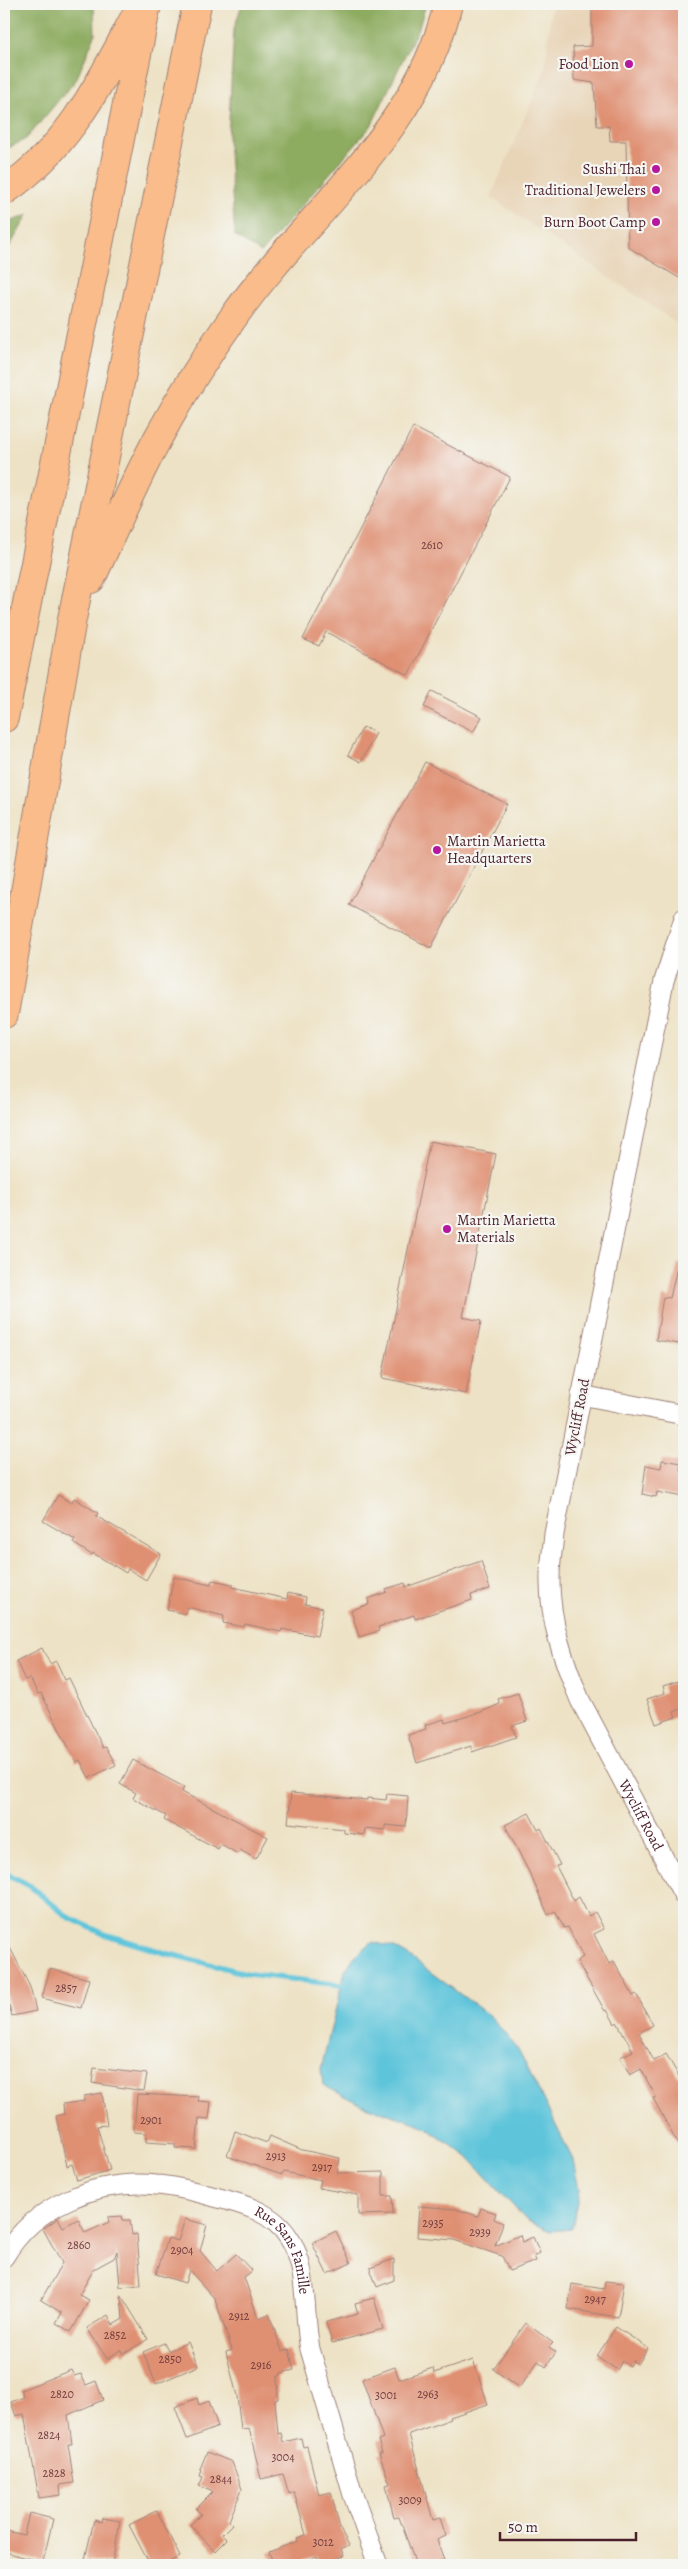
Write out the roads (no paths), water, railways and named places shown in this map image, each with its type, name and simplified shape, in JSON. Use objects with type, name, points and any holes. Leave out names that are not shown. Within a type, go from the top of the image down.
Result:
[{"type":"highway","points":[[4,191],[42,160],[78,120],[137,14],[146,4]]},
{"type":"highway","points":[[4,718],[146,4]]},
{"type":"highway","points":[[4,1014],[72,619],[197,4]]},
{"type":"highway","points":[[72,619],[158,438],[183,393],[237,313],[394,124],[435,48],[448,4]]},
{"type":"street","name":"Wycliff Road","points":[[684,918],[664,981],[554,1534],[550,1577],[556,1633],[566,1667],[584,1708],[684,1896]]},
{"type":"street","points":[[581,1394],[684,1415]]},
{"type":"street","name":"Rue Sans Famille","points":[[4,2257],[25,2229],[54,2206],[98,2189],[123,2185],[155,2184],[185,2188],[239,2203],[263,2213],[281,2227],[296,2249],[302,2270],[305,2324],[310,2349],[354,2495],[378,2565]]},
{"type":"water","points":[[372,1942],[393,1947],[410,1957],[491,2017],[517,2047],[573,2160],[579,2190],[572,2229],[550,2231],[527,2221],[468,2157],[439,2136],[419,2124],[362,2105],[323,2085],[321,2069],[345,1971],[354,1957]]},
{"type":"waterway","points":[[4,1872],[30,1886],[68,1917],[104,1934],[165,1953],[249,1974],[341,1985]]},
{"type":"place","name":"Food Lion","points":[[629,64]]},
{"type":"place","name":"Sushi Thai","points":[[656,169]]},
{"type":"place","name":"Traditional Jewelers","points":[[656,190]]},
{"type":"place","name":"Burn Boot Camp","points":[[656,222]]},
{"type":"place","name":"Martin Marietta Headquarters","points":[[437,850]]},
{"type":"place","name":"Martin Marietta Materials","points":[[447,1229]]}]
